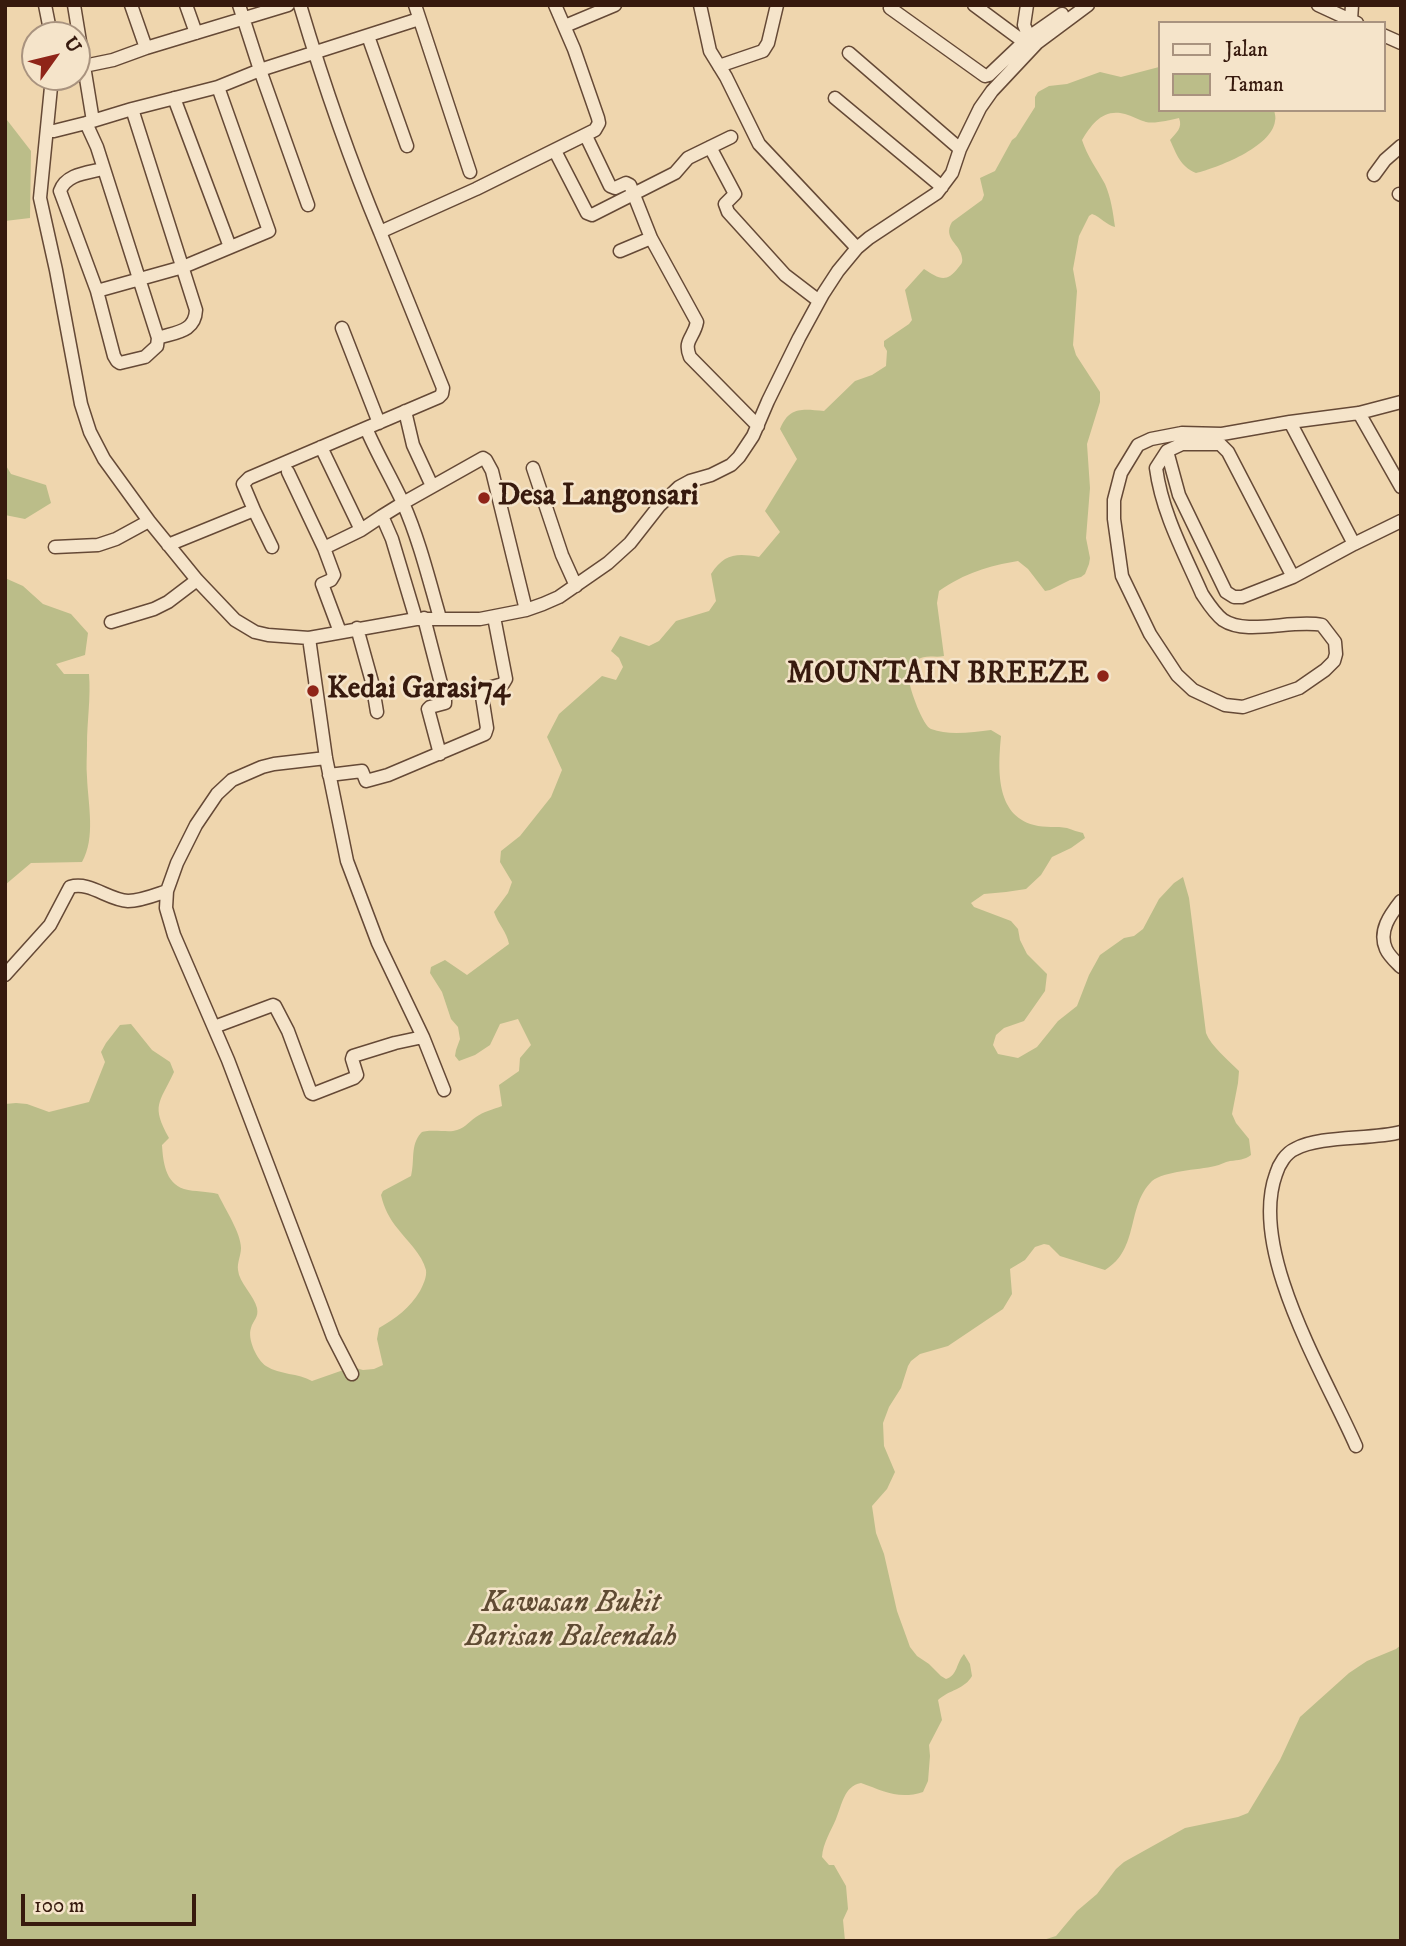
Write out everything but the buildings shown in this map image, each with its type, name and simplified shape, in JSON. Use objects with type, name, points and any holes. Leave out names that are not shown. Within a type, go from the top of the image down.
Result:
[{"type":"street","points":[[131,5],[146,48]]},
{"type":"street","points":[[186,5],[195,33]]},
{"type":"street","points":[[239,5],[309,205]]},
{"type":"street","points":[[91,65],[288,5]]},
{"type":"street","points":[[272,547],[244,490],[245,481],[439,397],[443,387],[358,179],[314,54],[300,5]]},
{"type":"street","points":[[415,5],[470,172]]},
{"type":"street","points":[[380,232],[476,189],[586,136],[597,128],[598,118],[555,5]]},
{"type":"street","points":[[565,26],[615,5]]},
{"type":"street","points":[[700,5],[708,47],[759,144],[857,248]]},
{"type":"street","points":[[719,66],[763,51],[768,43],[777,5]]},
{"type":"street","points":[[974,5],[1026,40]]},
{"type":"street","points":[[1026,40],[1024,25],[1027,5]]},
{"type":"street","points":[[890,6],[985,76],[1026,40],[1074,5]]},
{"type":"street","points":[[51,91],[40,198],[81,404],[90,432],[104,459],[149,521],[234,620],[255,632],[309,638],[420,618],[480,620],[526,610],[559,597],[608,563],[630,543],[659,506],[679,487],[731,465],[746,448],[819,301],[838,271],[869,238],[929,200],[942,187],[980,108],[992,91],[1037,43],[1088,5]]},
{"type":"street","points":[[1318,5],[1354,21]]},
{"type":"street","points":[[1352,5],[1354,21]]},
{"type":"street","points":[[54,131],[218,87],[260,70],[419,19]]},
{"type":"street","points":[[368,36],[407,146]]},
{"type":"street","points":[[1385,36],[1401,43]]},
{"type":"street","points":[[849,53],[960,149]]},
{"type":"street","points":[[96,291],[183,267],[269,230],[218,87]]},
{"type":"street","points":[[87,91],[90,122],[103,169],[158,338],[158,346],[145,357],[120,363],[60,191],[62,184],[70,178],[103,169]]},
{"type":"street","points":[[835,97],[942,187]]},
{"type":"street","points":[[174,98],[230,247]]},
{"type":"street","points":[[132,109],[196,310],[194,323],[184,330],[158,338]]},
{"type":"street","points":[[586,136],[610,186],[615,188],[628,183],[651,238],[697,322],[688,339],[690,357],[758,426]]},
{"type":"street","points":[[555,151],[589,214],[595,214],[675,173],[688,158],[731,137]]},
{"type":"street","points":[[710,146],[735,194],[725,204],[728,212],[785,275],[819,301]]},
{"type":"street","points":[[1374,175],[1385,160],[1401,146]]},
{"type":"street","points":[[620,251],[651,238]]},
{"type":"street","points":[[342,328],[379,423]]},
{"type":"street","points":[[1293,577],[1228,452],[1220,444],[1182,439],[1167,451],[1156,468],[1159,490],[1202,594],[1210,606],[1222,619],[1242,628],[1292,623],[1322,625],[1335,642],[1337,650],[1334,661],[1325,670],[1298,688],[1243,707],[1225,705],[1193,690],[1177,675],[1150,634],[1122,576],[1114,500],[1121,473],[1138,445],[1151,439],[1182,439],[1222,434],[1359,413],[1401,402]]},
{"type":"street","points":[[405,411],[413,445],[432,486]]},
{"type":"street","points":[[1359,413],[1401,486]]},
{"type":"street","points":[[1290,422],[1354,544]]},
{"type":"street","points":[[366,428],[403,503],[440,618]]},
{"type":"street","points":[[321,447],[361,530]]},
{"type":"street","points":[[1167,451],[1179,495],[1226,592],[1234,597],[1242,597],[1293,577],[1401,521]]},
{"type":"street","points":[[324,548],[361,530],[483,458],[492,471],[526,610]]},
{"type":"street","points":[[533,468],[562,555],[576,586]]},
{"type":"street","points":[[288,472],[334,575],[331,580],[323,583],[323,587],[340,632]]},
{"type":"street","points":[[168,545],[254,510]]},
{"type":"street","points":[[383,516],[420,618],[445,699],[445,702],[428,709],[440,754]]},
{"type":"street","points":[[55,547],[98,545],[116,539],[149,521]]},
{"type":"street","points":[[399,561],[421,554]]},
{"type":"street","points":[[111,622],[154,609],[197,580]]},
{"type":"street","points":[[329,775],[362,771],[366,781],[388,775],[485,734],[487,731],[481,690],[503,684],[506,679],[494,617]]},
{"type":"street","points":[[358,628],[377,712]]},
{"type":"street","points":[[309,638],[326,758],[347,861],[378,943],[423,1037],[444,1090]]},
{"type":"street","points":[[326,758],[274,764],[250,771],[232,780],[217,794],[196,825],[177,863],[167,891],[166,908],[174,935],[233,1072],[333,1337],[352,1374]]},
{"type":"street","points":[[5,975],[50,925],[69,887],[85,887],[128,901],[167,891]]},
{"type":"street","points":[[1401,901],[1390,915],[1382,935],[1386,951],[1401,967]]},
{"type":"street","points":[[214,1027],[275,1006],[313,1094],[354,1078],[357,1075],[353,1056],[423,1037]]},
{"type":"street","points":[[1356,1446],[1288,1297],[1272,1239],[1270,1202],[1278,1167],[1292,1150],[1315,1142],[1401,1132]]},
{"type":"green space","name":"Kawasan Bukit Barisan Baleendah","points":[[1158,67],[1158,112],[1274,112],[1272,130],[1254,148],[1242,155],[1196,173],[1183,163],[1170,140],[1177,133],[1179,118],[1150,122],[1125,114],[1111,113],[1099,118],[1082,140],[1107,189],[1115,227],[1095,215],[1089,216],[1079,236],[1073,269],[1077,291],[1073,345],[1076,355],[1100,392],[1100,402],[1087,444],[1090,488],[1086,538],[1089,564],[1081,577],[1045,591],[1018,561],[977,571],[939,591],[937,603],[944,656],[917,660],[909,680],[921,715],[931,729],[953,733],[991,730],[1001,736],[999,762],[1002,789],[1012,811],[1021,820],[1034,825],[1067,828],[1083,833],[1085,838],[1052,857],[1041,875],[1026,889],[984,894],[971,903],[974,907],[1011,921],[1018,929],[1027,954],[1047,974],[1045,991],[1024,1021],[1004,1028],[996,1035],[993,1045],[998,1054],[1018,1058],[1037,1047],[1058,1021],[1077,1006],[1100,955],[1124,938],[1134,936],[1143,929],[1159,899],[1183,877],[1189,898],[1206,1033],[1216,1048],[1239,1071],[1232,1114],[1249,1139],[1251,1155],[1215,1166],[1165,1175],[1152,1181],[1139,1202],[1123,1251],[1105,1270],[1060,1256],[1049,1245],[1035,1247],[1025,1260],[1010,1269],[1012,1294],[1003,1309],[948,1346],[920,1354],[908,1366],[901,1388],[883,1423],[884,1446],[895,1472],[887,1489],[872,1506],[876,1533],[884,1554],[897,1611],[910,1647],[946,1679],[953,1675],[964,1654],[970,1664],[972,1676],[965,1684],[938,1700],[942,1720],[929,1745],[928,1781],[923,1792],[898,1795],[861,1783],[851,1788],[844,1797],[822,1857],[829,1865],[834,1865],[846,1886],[848,1909],[843,1920],[845,1941],[5,1941],[5,1104],[27,1104],[49,1112],[89,1102],[105,1062],[101,1052],[120,1025],[131,1024],[152,1050],[170,1062],[174,1072],[159,1105],[160,1118],[169,1138],[162,1145],[164,1164],[169,1177],[184,1189],[218,1194],[238,1235],[241,1248],[239,1275],[257,1308],[250,1333],[259,1359],[271,1369],[312,1381],[352,1367],[363,1370],[383,1365],[377,1339],[379,1328],[412,1303],[421,1289],[426,1273],[418,1253],[389,1217],[381,1195],[383,1191],[411,1176],[414,1148],[421,1133],[457,1130],[479,1115],[502,1106],[499,1085],[519,1071],[520,1058],[531,1045],[518,1019],[500,1024],[490,1045],[459,1061],[455,1056],[460,1039],[458,1027],[451,1019],[442,992],[430,973],[431,967],[445,960],[467,975],[509,944],[494,912],[508,893],[512,882],[500,862],[501,851],[520,836],[551,797],[562,770],[547,737],[559,714],[602,676],[616,680],[623,667],[619,658],[611,651],[620,636],[649,646],[659,641],[676,621],[709,611],[716,601],[711,574],[716,567],[731,556],[759,557],[780,532],[765,511],[797,459],[780,429],[784,422],[797,411],[824,411],[855,381],[886,366],[887,351],[884,341],[912,320],[905,290],[924,269],[938,277],[946,278],[961,264],[961,253],[949,233],[952,222],[982,200],[984,195],[980,178],[995,171],[1035,107],[1038,92],[1049,86],[1067,84],[1100,72],[1121,77]]},
{"type":"green space","points":[[5,115],[31,151],[30,218],[5,221]]},
{"type":"green space","points":[[5,464],[11,474],[46,485],[51,503],[25,519],[5,515]]},
{"type":"green space","points":[[5,578],[23,586],[43,604],[71,614],[88,633],[85,655],[56,664],[64,674],[89,674],[87,769],[90,832],[82,862],[31,863],[5,885]]},
{"type":"green space","points":[[1401,1645],[1401,1941],[1040,1941],[1056,1936],[1124,1862],[1185,1828],[1248,1813],[1280,1760],[1300,1717],[1349,1673]]},
{"type":"place","name":"Desa Langonsari","points":[[484,498]]},
{"type":"place","name":"MOUNTAIN BREEZE","points":[[1103,676]]},
{"type":"place","name":"Kedai Garasi74","points":[[313,691]]}]
